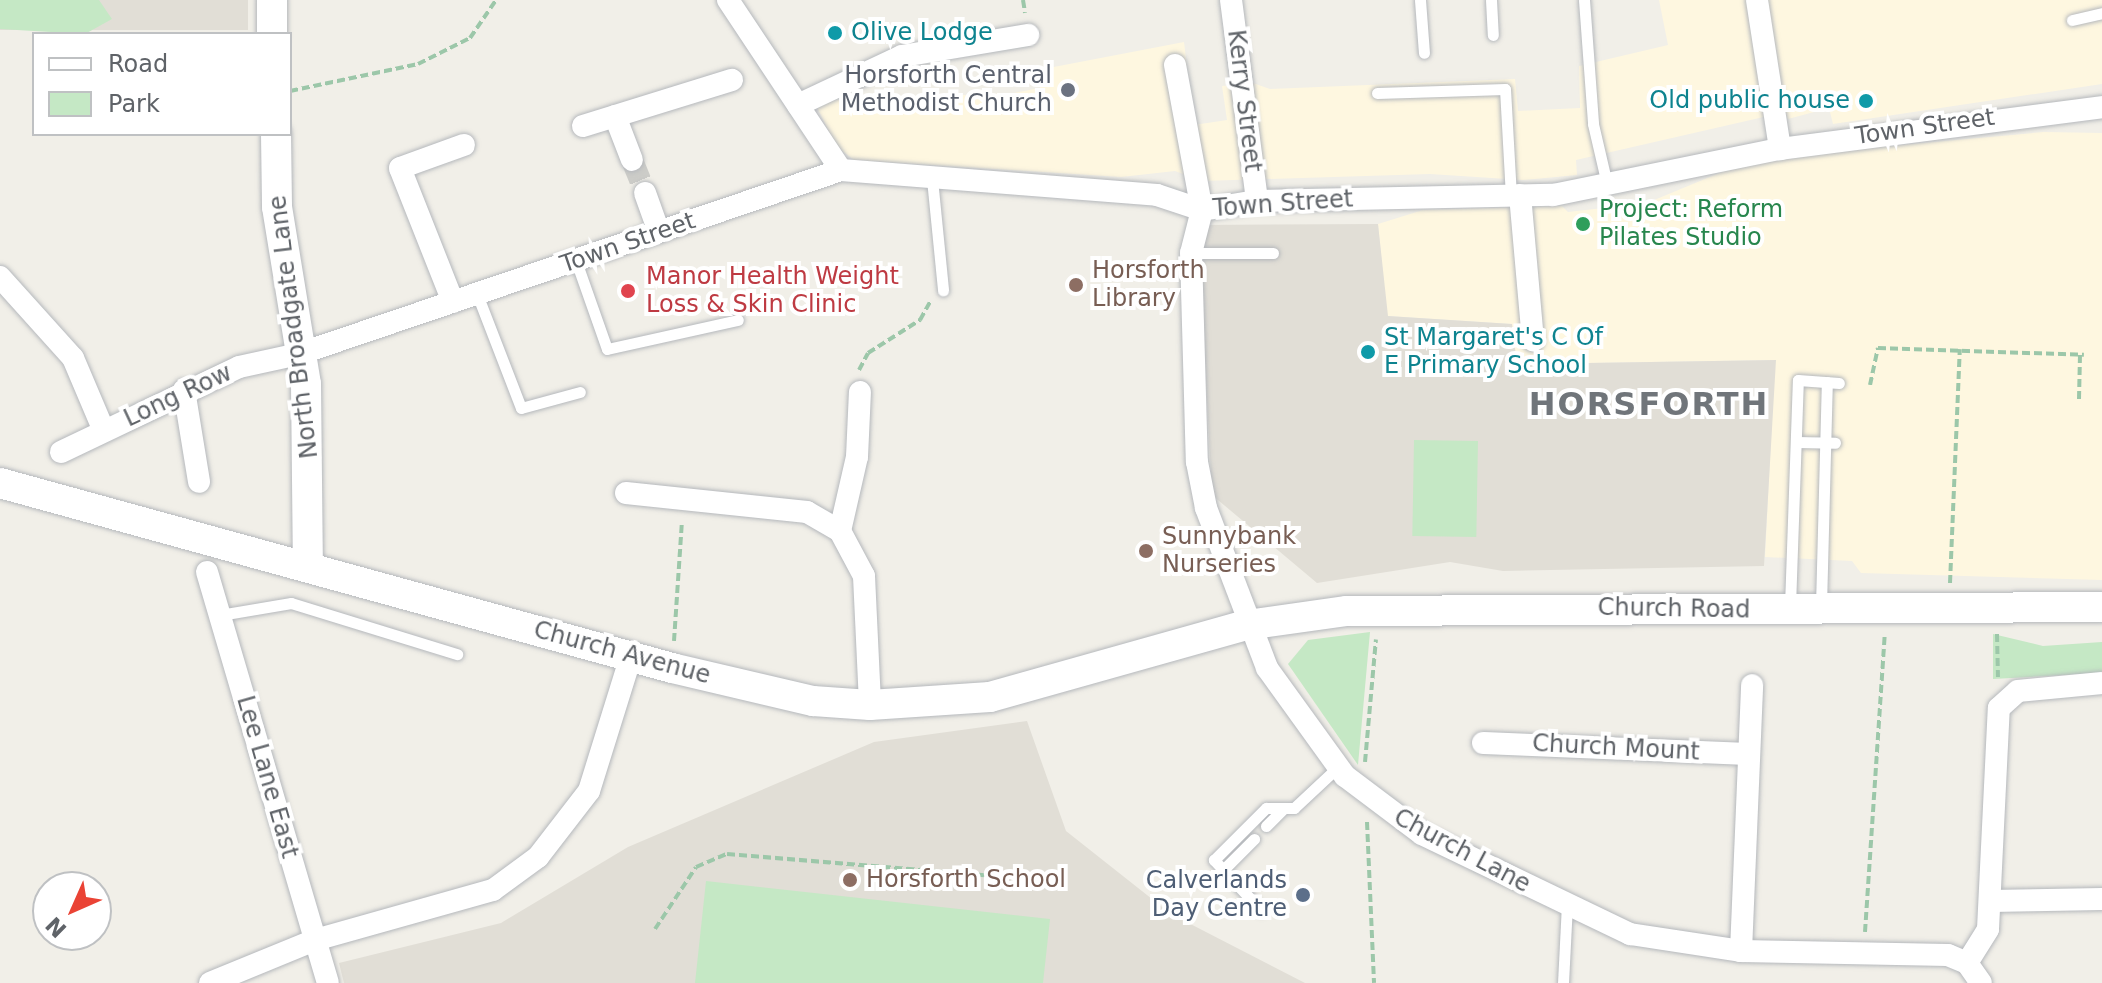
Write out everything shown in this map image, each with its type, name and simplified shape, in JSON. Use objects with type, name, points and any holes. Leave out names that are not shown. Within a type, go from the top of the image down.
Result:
[{"type":"street","points":[[272,0],[272,32]]},
{"type":"street","points":[[728,0],[841,170]]},
{"type":"street","name":"Kerry Street","points":[[1231,0],[1257,201]]},
{"type":"street","points":[[1757,0],[1780,149]]},
{"type":"street","points":[[798,105],[902,56],[1028,35]]},
{"type":"street","points":[[1175,65],[1202,210]]},
{"type":"street","points":[[583,126],[732,80]]},
{"type":"street","name":"Town Street","points":[[299,354],[841,170],[1157,195],[1202,210],[1257,201],[1515,195],[1607,184],[1780,149],[2102,107]]},
{"type":"street","points":[[615,116],[632,160]]},
{"type":"street","name":"North Broadgate Lane","points":[[276,136],[277,207],[299,354],[311,469],[308,567]]},
{"type":"street","points":[[453,302],[400,168],[464,145]]},
{"type":"street","points":[[645,193],[659,232]]},
{"type":"street","points":[[1515,195],[1533,340]]},
{"type":"street","name":"Church Lane","points":[[1202,210],[1191,253],[1197,462],[1247,625],[1267,668],[1338,767],[1370,799],[1422,834],[1630,934],[1741,951],[1957,959]]},
{"type":"street","points":[[1,280],[73,358],[104,431]]},
{"type":"street","name":"Long Row","points":[[61,452],[184,390],[239,367],[299,354]]},
{"type":"street","points":[[184,390],[199,482]]},
{"type":"street","points":[[840,531],[857,457],[860,392]]},
{"type":"street","name":"Church Avenue","points":[[2,483],[672,668],[813,701],[870,705],[990,697],[1247,625]]},
{"type":"street","points":[[626,493],[807,512],[840,531],[864,576],[870,705]]},
{"type":"street","name":"Lee Lane East","points":[[207,572],[328,983]]},
{"type":"street","name":"Church Road","points":[[1247,625],[1378,609],[1997,611],[2102,607]]},
{"type":"street","points":[[210,983],[315,940],[493,890],[538,857],[589,791],[631,656]]},
{"type":"street","points":[[1981,983],[1957,959],[1988,929],[1999,708],[2018,691],[2102,683]]},
{"type":"street","points":[[1741,951],[1752,685]]},
{"type":"street","name":"Church Mount","points":[[1483,743],[1749,754]]},
{"type":"street","points":[[1991,901],[2102,899]]},
{"type":"lane","points":[[1420,0],[1424,53]]},
{"type":"lane","points":[[1491,0],[1493,35]]},
{"type":"lane","points":[[1584,0],[1593,124],[1607,184]]},
{"type":"lane","points":[[2072,20],[2102,13]]},
{"type":"lane","points":[[1377,93],[1505,89],[1515,195]]},
{"type":"lane","points":[[932,179],[943,290]]},
{"type":"lane","points":[[1191,253],[1273,253]]},
{"type":"lane","points":[[576,261],[607,349],[738,320]]},
{"type":"lane","points":[[477,294],[521,408],[580,392]]},
{"type":"lane","points":[[1790,611],[1798,380],[1833,383],[1821,611]]},
{"type":"lane","points":[[1796,442],[1830,443]]},
{"type":"lane","points":[[220,615],[291,603],[457,654]]},
{"type":"lane","points":[[1261,910],[1214,860],[1266,808],[1294,808],[1338,767]]},
{"type":"lane","points":[[1266,826],[1284,808]]},
{"type":"lane","points":[[1223,870],[1254,839]]},
{"type":"lane","points":[[1563,983],[1567,905]]},
{"type":"path","points":[[292,91],[418,64],[470,38],[496,0]]},
{"type":"path","points":[[860,392],[859,367],[868,353],[920,320],[930,300]]},
{"type":"path","points":[[1870,385],[1878,348],[2082,355],[2079,399]]},
{"type":"path","points":[[1948,611],[1960,349]]},
{"type":"path","points":[[672,668],[683,499]]},
{"type":"path","points":[[1374,983],[1364,854],[1370,799],[1365,760],[1378,609]]},
{"type":"path","points":[[1865,923],[1884,611]]},
{"type":"path","points":[[1997,611],[1999,708]]},
{"type":"path","points":[[655,929],[696,867],[727,854],[1009,877]]},
{"type":"shaded area","points":[[0,0],[248,0],[248,30],[0,30]]},
{"type":"shaded area","points":[[1659,0],[2102,0],[2102,84],[1833,124],[1829,108],[1788,119],[1785,112],[1576,160],[1577,175],[1523,180],[1430,174],[1202,181],[1175,171],[1121,177],[854,160],[836,146],[814,101],[1014,93],[1040,88],[1038,70],[1184,42],[1194,125],[1227,120],[1222,86],[1253,83],[1270,89],[1515,79],[1518,111],[1580,108],[1579,66],[1668,45]]},
{"type":"shaded area","points":[[2044,132],[2102,133],[2102,580],[1861,573],[1852,561],[1765,557],[1775,360],[1516,364],[1511,324],[1387,316],[1378,224],[1423,210],[1562,206],[1568,212],[1647,203],[1729,169],[1801,154]]},
{"type":"shaded area","points":[[1378,224],[1388,316],[1512,324],[1517,364],[1776,360],[1764,566],[1503,571],[1450,562],[1317,583],[1212,495],[1198,225]]},
{"type":"shaded area","name":"Horsforth School","points":[[1027,721],[1066,831],[1171,914],[1305,983],[344,983],[339,963],[501,923],[628,847],[874,742]]},
{"type":"green space","points":[[0,0],[99,0],[112,19],[89,32],[0,29]]},
{"type":"green space","points":[[1414,440],[1478,441],[1476,537],[1412,536]]},
{"type":"green space","points":[[1370,632],[1358,765],[1288,664],[1308,640]]},
{"type":"green space","points":[[1993,634],[2043,646],[2102,642],[2102,673],[1993,679]]},
{"type":"green space","points":[[706,881],[1050,919],[1043,983],[695,983]]},
{"type":"tunnel","points":[[632,160],[645,193]]},
{"type":"place","name":"Olive Lodge","points":[[835,33]]},
{"type":"place","name":"Horsforth Central Methodist Church","points":[[1068,90]]},
{"type":"place","name":"Old public house","points":[[1866,101]]},
{"type":"place","name":"Project: Reform Pilates Studio","points":[[1583,224]]},
{"type":"place","name":"Horsforth Library","points":[[1076,285]]},
{"type":"place","name":"Manor Health Weight Loss & Skin Clinic","points":[[628,291]]},
{"type":"place","name":"St Margaret's C Of E Primary School","points":[[1368,352]]},
{"type":"place","name":"Sunnybank Nurseries","points":[[1146,551]]},
{"type":"place","name":"Horsforth School","points":[[850,880]]},
{"type":"place","name":"Calverlands Day Centre","points":[[1303,895]]},
{"type":"district","name":"HORSFORTH","points":[[1649,404]]}]
